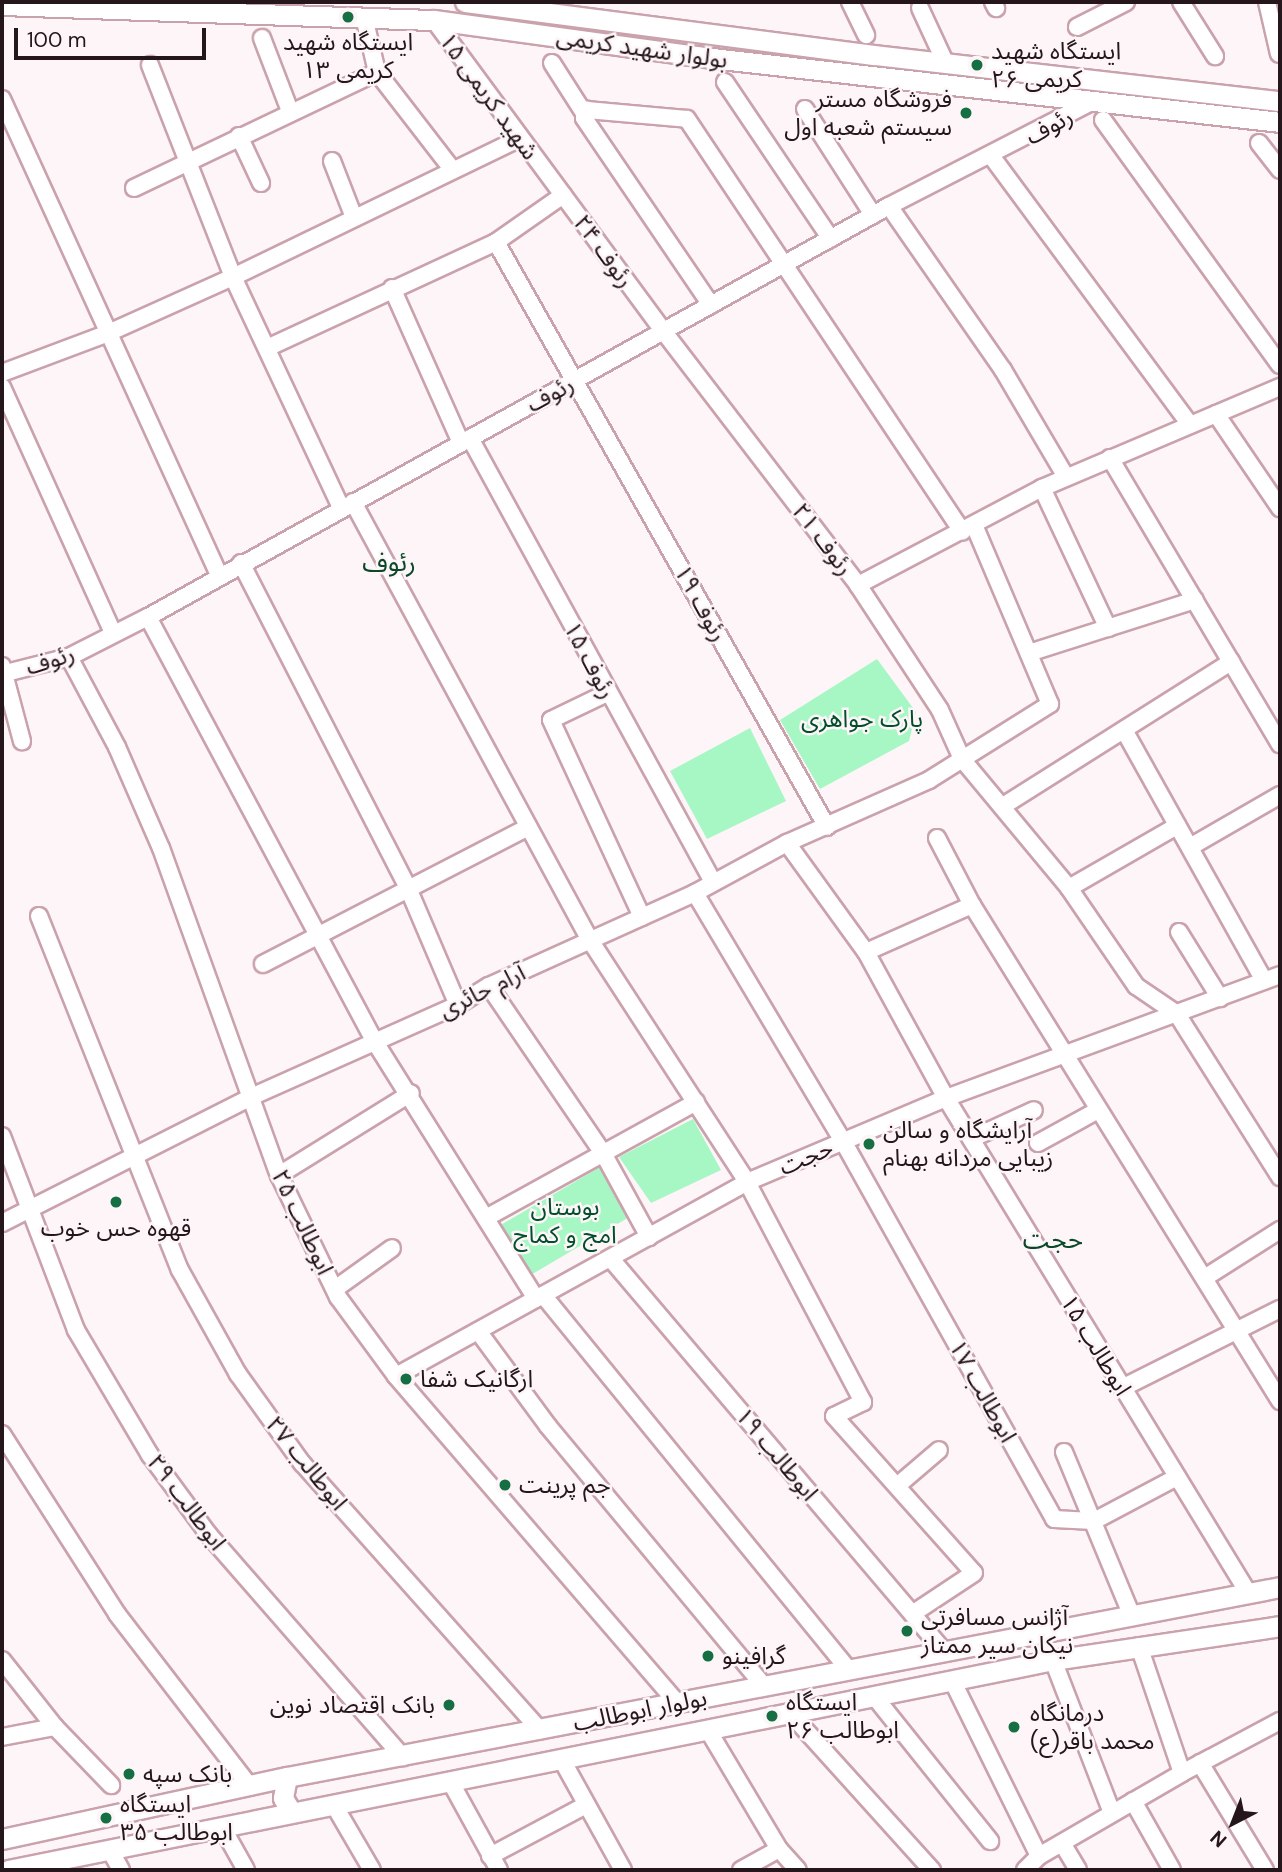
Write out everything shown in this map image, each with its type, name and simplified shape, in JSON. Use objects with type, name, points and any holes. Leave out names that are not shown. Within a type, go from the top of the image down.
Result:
[{"type":"main road","name":"بولوار شهید کریمی","points":[[465,2],[945,62],[1207,104],[1280,122]]},
{"type":"main road","name":"بولوار شهید کریمی","points":[[2,5],[79,4],[434,20],[1093,101],[1207,104],[1280,101]]},
{"type":"main road","name":"بولوار ابوطالب","points":[[2,1839],[287,1777],[403,1757],[1247,1591],[1280,1587]]},
{"type":"main road","name":"بولوار ابوطالب","points":[[8,1870],[1026,1665],[1280,1626]]},
{"type":"main road","points":[[1020,1635],[1026,1665]]},
{"type":"main road","points":[[287,1777],[283,1798],[292,1813]]},
{"type":"street","points":[[849,2],[866,35]]},
{"type":"street","points":[[1077,27],[1126,2]]},
{"type":"street","points":[[1181,2],[1215,57]]},
{"type":"street","points":[[1267,2],[1279,54]]},
{"type":"street","points":[[920,8],[945,62]]},
{"type":"street","points":[[365,18],[377,72],[452,169]]},
{"type":"street","name":"شهید کریمی ۱۵","points":[[434,20],[544,171]]},
{"type":"street","points":[[262,38],[290,111]]},
{"type":"street","points":[[552,63],[711,305]]},
{"type":"street","points":[[150,65],[190,161],[233,277],[347,505],[590,940],[747,1182],[863,1402],[834,1416],[974,1573],[912,1614]]},
{"type":"street","points":[[134,188],[290,111],[377,72]]},
{"type":"street","points":[[725,82],[831,239]]},
{"type":"street","points":[[2,99],[106,334],[219,575]]},
{"type":"street","name":"رئوف","points":[[3,671],[69,657],[148,617],[219,575],[889,206],[992,157],[1093,101]]},
{"type":"street","points":[[805,109],[873,215]]},
{"type":"street","points":[[584,113],[681,116],[691,124],[823,326],[968,528],[1029,653],[1195,600]]},
{"type":"street","points":[[1102,120],[1280,365]]},
{"type":"street","points":[[239,136],[261,183]]},
{"type":"street","points":[[2,373],[106,334],[233,277],[353,215],[520,138]]},
{"type":"street","points":[[1259,143],[1280,170]]},
{"type":"street","points":[[992,157],[1190,425]]},
{"type":"street","points":[[332,161],[353,215]]},
{"type":"street","name":"رئوف ۲۴","points":[[544,171],[663,332]]},
{"type":"street","points":[[267,348],[392,288],[496,243],[563,195]]},
{"type":"street","points":[[889,206],[1003,370],[1066,477]]},
{"type":"street","name":"رئوف ۱۹","points":[[496,243],[827,827]]},
{"type":"street","name":"رئوف ۱۵","points":[[392,288],[465,440],[712,880]]},
{"type":"street","name":"رئوف ۲۱","points":[[663,332],[858,585],[940,710],[962,759],[1069,888],[1136,986],[1177,1014]]},
{"type":"street","points":[[2,387],[113,634]]},
{"type":"street","points":[[858,585],[1042,488],[1280,387]]},
{"type":"street","points":[[1216,414],[1280,508]]},
{"type":"street","points":[[1110,458],[1280,744]]},
{"type":"street","points":[[1042,488],[1108,628]]},
{"type":"street","points":[[241,563],[408,888],[458,1005]]},
{"type":"street","points":[[148,617],[258,816],[317,936],[375,1042],[411,1093],[486,1218],[539,1297],[848,1669]]},
{"type":"street","name":"آرام حائری","points":[[2,1223],[251,1097],[458,1005],[489,986],[695,893],[712,880],[787,843],[827,827],[962,759],[1050,704],[1029,653]]},
{"type":"street","name":"ابوطالب ۲۵","points":[[69,657],[117,747],[161,848],[279,1174],[335,1289],[396,1376],[677,1703]]},
{"type":"street","points":[[1003,806],[1231,662]]},
{"type":"street","points":[[3,671],[22,741]]},
{"type":"street","points":[[607,694],[551,720],[642,916]]},
{"type":"street","points":[[1124,730],[1264,981]]},
{"type":"street","points":[[1189,847],[1280,795]]},
{"type":"street","points":[[1069,888],[1177,826]]},
{"type":"street","points":[[264,964],[528,827]]},
{"type":"street","points":[[937,838],[972,905],[1098,1110],[1206,1277],[1280,1401]]},
{"type":"street","name":"ابوطالب ۱۵","points":[[787,843],[866,952],[946,1098],[1247,1591]]},
{"type":"street","points":[[695,893],[843,1141]]},
{"type":"street","points":[[866,952],[972,905]]},
{"type":"street","name":"ابوطالب ۲۷","points":[[38,916],[180,1270],[246,1385],[302,1463],[540,1730]]},
{"type":"street","points":[[1180,932],[1220,998]]},
{"type":"street","name":"حجت","points":[[396,1376],[747,1182],[946,1098],[1280,975]]},
{"type":"street","points":[[489,986],[603,1153],[649,1237]]},
{"type":"street","points":[[1177,1014],[1280,1177]]},
{"type":"street","points":[[279,1174],[411,1093]]},
{"type":"street","points":[[486,1218],[696,1102]]},
{"type":"street","points":[[971,1139],[1034,1110]]},
{"type":"street","points":[[1038,1143],[1098,1110]]},
{"type":"street","name":"ابوطالب ۲۹","points":[[2,1136],[32,1208],[76,1330],[150,1455],[209,1535],[403,1757]]},
{"type":"street","name":"ابوطالب ۱۷","points":[[843,1141],[1054,1519],[1094,1521]]},
{"type":"street","points":[[1206,1277],[1280,1230]]},
{"type":"street","points":[[335,1289],[392,1248]]},
{"type":"street","name":"ابوطالب ۱۹","points":[[611,1259],[943,1650]]},
{"type":"street","points":[[1122,1388],[1280,1310]]},
{"type":"street","points":[[478,1331],[548,1426],[764,1686]]},
{"type":"street","points":[[2,1434],[117,1614],[250,1787]]},
{"type":"street","points":[[897,1486],[939,1450]]},
{"type":"street","points":[[1064,1452],[1131,1614]]},
{"type":"street","points":[[1094,1521],[1177,1477]]},
{"type":"street","points":[[1139,1646],[1182,1773]]},
{"type":"street","points":[[2,1660],[55,1727],[111,1785]]},
{"type":"street","points":[[1053,1660],[1112,1814]]},
{"type":"street","points":[[952,1680],[1039,1856]]},
{"type":"street","points":[[874,1696],[990,1841]]},
{"type":"street","points":[[790,1713],[932,1870]]},
{"type":"street","points":[[1025,1870],[1039,1856],[1133,1801],[1280,1721]]},
{"type":"street","points":[[2,1737],[55,1727]]},
{"type":"street","points":[[708,1730],[779,1849],[798,1870]]},
{"type":"street","points":[[562,1760],[623,1870]]},
{"type":"street","points":[[1200,1763],[1265,1870]]},
{"type":"street","points":[[450,1781],[494,1863],[586,1805]]},
{"type":"street","points":[[1133,1801],[1172,1870]]},
{"type":"street","points":[[334,1805],[372,1870]]},
{"type":"street","points":[[222,1827],[246,1870]]},
{"type":"street","points":[[1062,1843],[1078,1870]]},
{"type":"street","points":[[741,1870],[779,1849]]},
{"type":"street","points":[[110,1850],[121,1870]]},
{"type":"green space","name":"پارک جواهری","points":[[877,659],[916,712],[909,741],[820,789],[780,720]]},
{"type":"green space","name":"پارک جواهری","points":[[750,728],[786,801],[707,839],[670,771]]},
{"type":"green space","name":"بوستان امج و کماج","points":[[693,1119],[721,1170],[651,1203],[619,1157]]},
{"type":"green space","name":"بوستان امج و کماج","points":[[602,1166],[631,1216],[529,1276],[499,1226]]},
{"type":"place","name":"ایستگاه شهید کریمی ۱۳","points":[[348,17]]},
{"type":"place","name":"ایستگاه شهید کریمی ۲۶","points":[[977,65]]},
{"type":"place","name":"فروشگاه مستر سیستم شعبه اول","points":[[966,113]]},
{"type":"place","name":"آرایشگاه و سالن زیبایی مردانه بهنام","points":[[869,1144]]},
{"type":"place","name":"قهوه حس خوب","points":[[116,1202]]},
{"type":"place","name":"ارگانیک شفا","points":[[406,1379]]},
{"type":"place","name":"جم پرینت","points":[[505,1485]]},
{"type":"place","name":"آژانس مسافرتی نیکان سیر ممتاز","points":[[907,1631]]},
{"type":"place","name":"گرافینو","points":[[708,1656]]},
{"type":"place","name":"بانک اقتصاد نوین","points":[[449,1705]]},
{"type":"place","name":"ایستگاه ابوطالب ۲۶","points":[[772,1716]]},
{"type":"place","name":"درمانگاه محمد باقر(ع)","points":[[1014,1727]]},
{"type":"place","name":"بانک سپه","points":[[129,1774]]},
{"type":"place","name":"ایستگاه ابوطالب ۳۵","points":[[106,1818]]},
{"type":"district","name":"رئوف","points":[[389,563]]},
{"type":"district","name":"حجت","points":[[1053,1240]]}]
